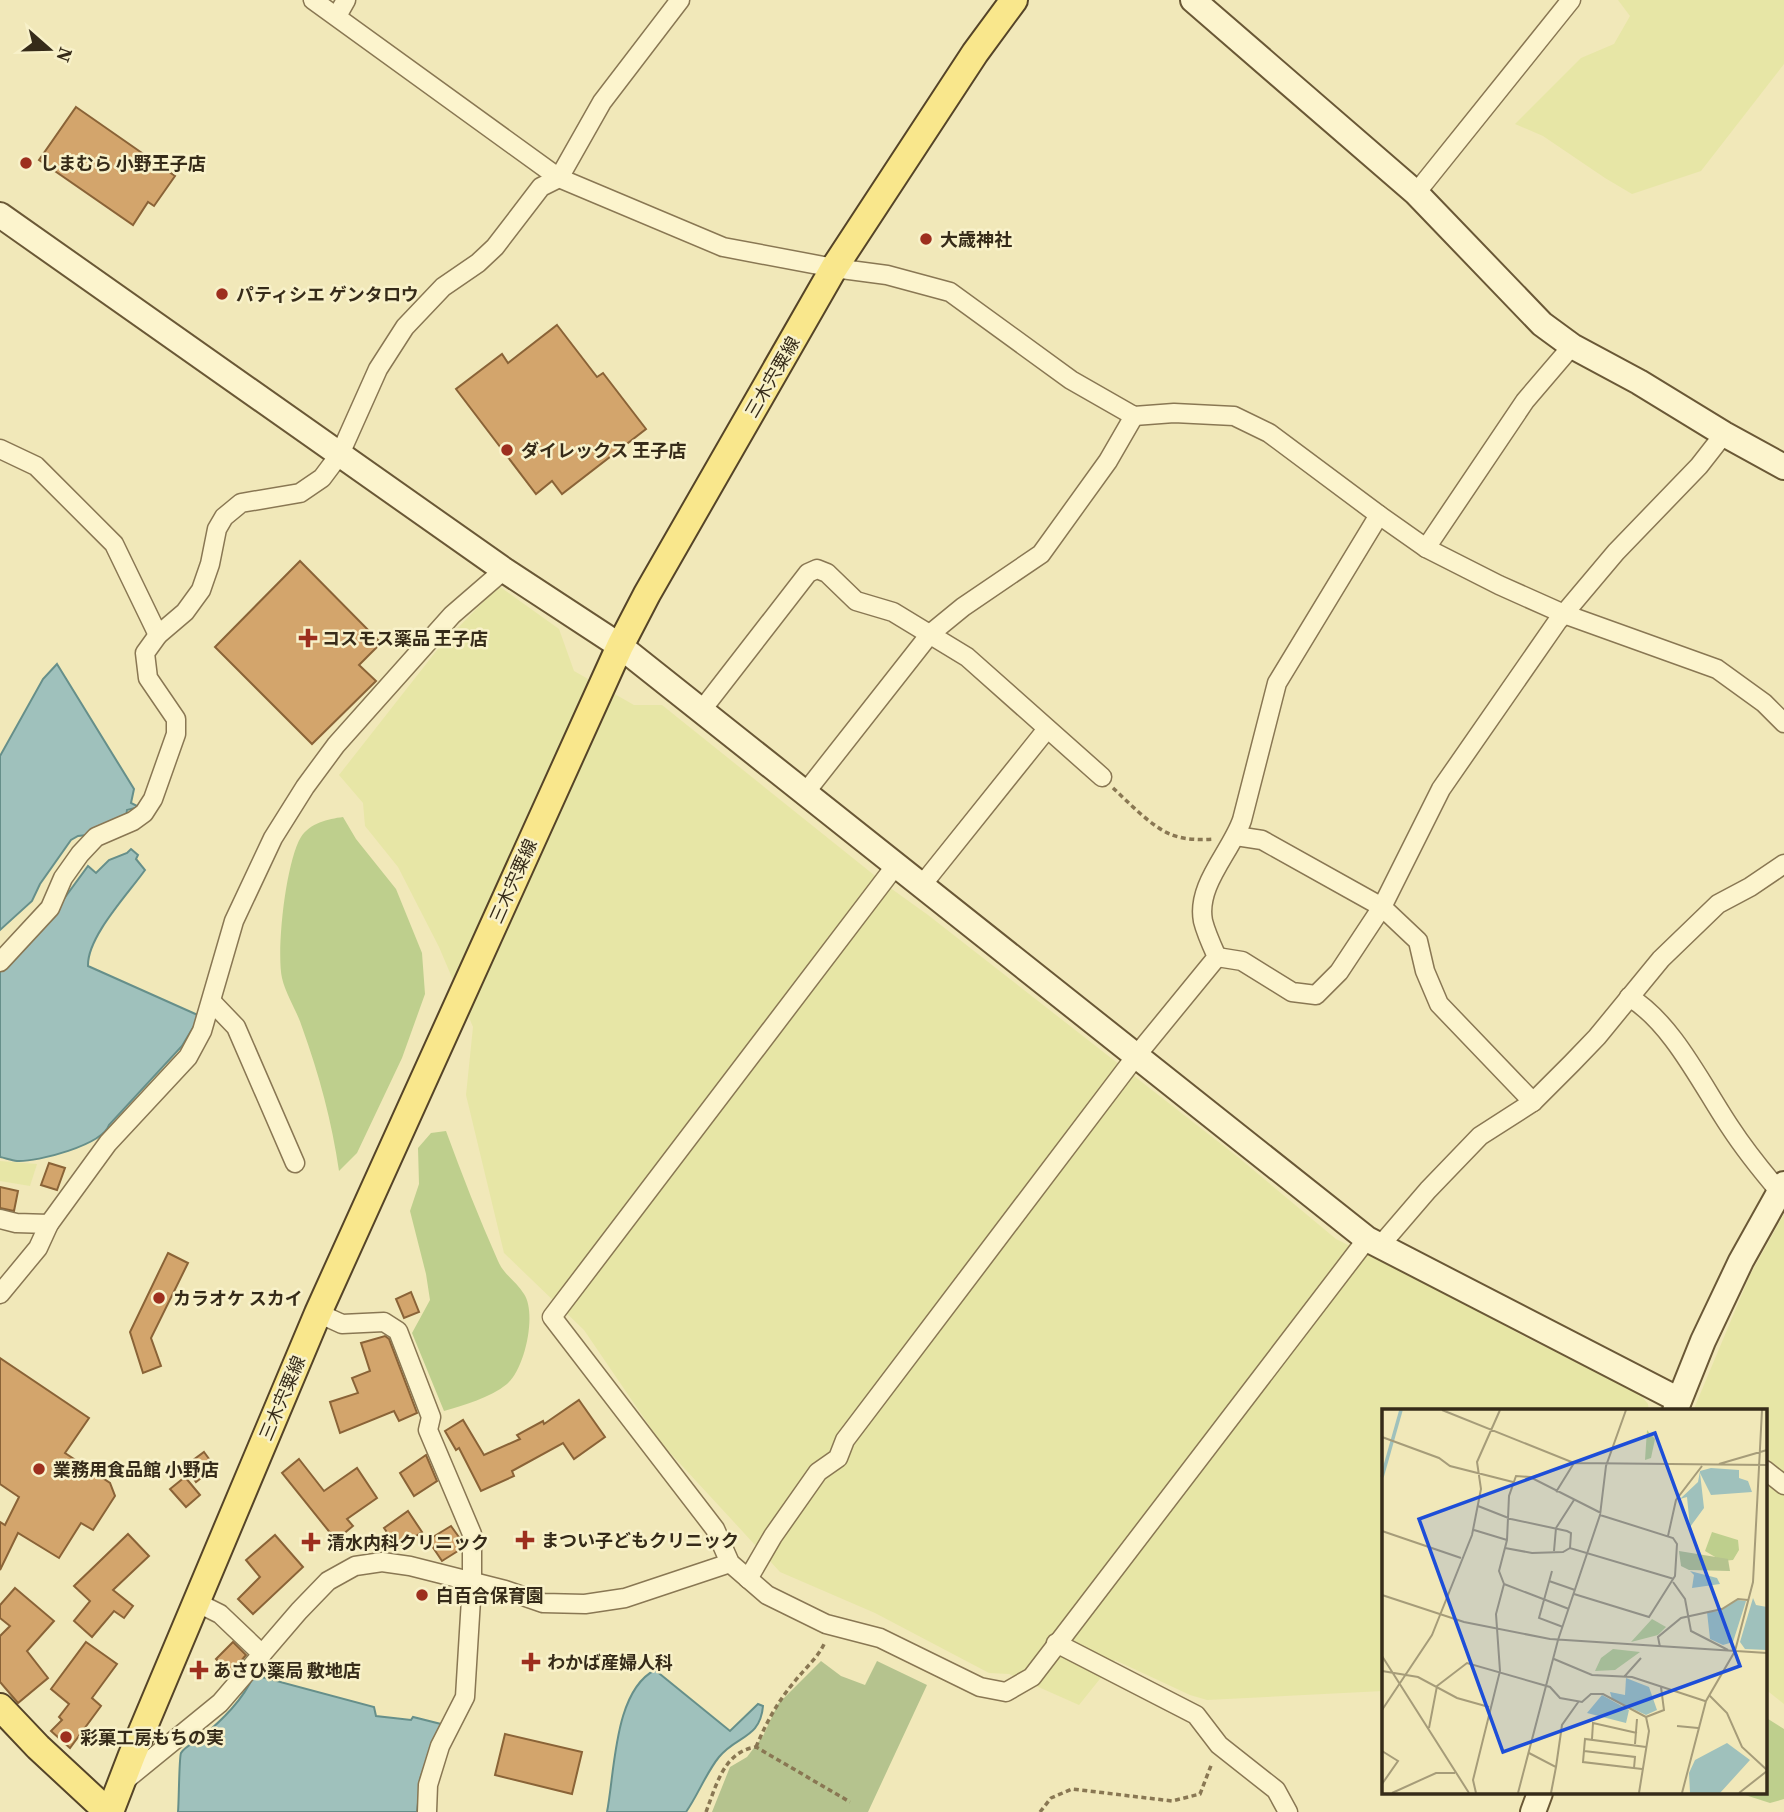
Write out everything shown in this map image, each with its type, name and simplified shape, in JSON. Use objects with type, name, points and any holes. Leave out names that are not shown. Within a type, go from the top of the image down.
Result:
[{"type":"main road","name":"三木宍粟線","points":[[0,1707],[109,1812],[318,1313],[620,646],[834,268],[975,53],[1014,0]]},
{"type":"street","points":[[313,0],[559,178],[723,247],[887,275],[950,292],[1071,380],[1134,416],[1174,412],[1234,416],[1269,433],[1426,548],[1564,614],[1717,669],[1764,704],[1784,723]]},
{"type":"street","points":[[337,16],[346,0]]},
{"type":"street","points":[[0,962],[50,908],[63,878],[80,854],[96,837],[133,821],[144,813],[153,799],[176,734],[176,719],[148,678],[145,653],[158,635],[185,612],[201,590],[218,529],[224,517],[241,503],[300,493],[322,478],[340,454],[379,369],[405,327],[443,287],[478,263],[495,247],[541,187],[559,178],[602,102],[680,0]]},
{"type":"street","points":[[1193,0],[1416,193],[1542,324],[1572,346],[1784,467]]},
{"type":"street","points":[[1416,193],[1571,0]]},
{"type":"street","points":[[0,215],[504,570],[620,646],[1373,1243],[1682,1408],[1703,1341],[1735,1273],[1782,1188],[1730,1128],[1689,1062],[1646,1007],[1629,997]]},
{"type":"street","points":[[1426,548],[1525,401],[1572,346]]},
{"type":"street","points":[[805,793],[930,634],[963,607],[1041,554],[1108,461],[1134,416]]},
{"type":"street","points":[[1217,957],[1242,961],[1292,992],[1316,995],[1339,972],[1382,907],[1441,789],[1564,614],[1616,552],[1699,466],[1724,434]]},
{"type":"street","points":[[0,449],[36,466],[114,544],[158,635]]},
{"type":"street","points":[[1217,957],[1203,920],[1204,896],[1236,836],[1277,683],[1378,515]]},
{"type":"street","points":[[701,710],[808,573],[817,569],[827,573],[856,601],[893,612],[967,657],[1102,777]]},
{"type":"street","points":[[0,1294],[38,1248],[49,1224],[108,1143],[188,1057],[202,1031],[212,1002],[234,921],[273,838],[305,787],[336,745],[452,615],[504,570]]},
{"type":"street","points":[[922,886],[1047,729]]},
{"type":"street","points":[[1236,836],[1262,839],[1382,907],[1418,941],[1425,971],[1439,1004],[1533,1102]]},
{"type":"street","points":[[895,865],[552,1317],[715,1529],[730,1563],[767,1595],[832,1625],[880,1638],[980,1687],[1006,1692],[1032,1677],[1056,1643],[1373,1243],[1480,1136],[1533,1102],[1597,1038],[1661,959],[1718,904],[1784,864]]},
{"type":"street","points":[[748,1579],[773,1536],[818,1472],[838,1458],[845,1440],[1136,1056],[1217,957]]},
{"type":"street","points":[[212,1002],[236,1027],[295,1163]]},
{"type":"street","points":[[0,1219],[16,1223],[49,1224]]},
{"type":"street","points":[[318,1313],[342,1324],[384,1322],[398,1331],[430,1417],[428,1430],[472,1534],[472,1583],[465,1697],[440,1746],[428,1785],[427,1812]]},
{"type":"street","points":[[1766,1471],[1784,1485]]},
{"type":"street","points":[[120,1785],[220,1703],[328,1581],[355,1566],[383,1562],[410,1566],[505,1590],[543,1603],[585,1604],[625,1598],[730,1563]]},
{"type":"street","points":[[196,1602],[220,1614],[262,1654]]},
{"type":"street","points":[[1056,1643],[1196,1715],[1219,1745],[1276,1790],[1288,1812]]},
{"type":"street","points":[[1533,1812],[1540,1794]]},
{"type":"path","points":[[1102,777],[1134,808],[1170,834],[1196,840],[1236,836]]},
{"type":"path","points":[[756,1747],[774,1709],[819,1655],[832,1625]]},
{"type":"path","points":[[1040,1812],[1051,1798],[1072,1789],[1172,1801],[1200,1794],[1219,1745]]},
{"type":"path","points":[[706,1812],[720,1773],[731,1759],[744,1749],[756,1747],[850,1802]]},
{"type":"shaded area","points":[[1618,0],[1784,0],[1784,64],[1701,171],[1632,194],[1543,136],[1515,124],[1581,58],[1614,44],[1630,16]]},
{"type":"shaded area","points":[[499,586],[559,629],[574,671],[634,705],[662,705],[889,887],[1239,1158],[1336,1239],[1639,1393],[1649,1409],[1382,1409],[1382,1691],[1207,1700],[1190,1695],[1115,1660],[1079,1705],[1009,1674],[989,1673],[875,1613],[780,1572],[661,1443],[584,1330],[504,1253],[466,1095],[473,1027],[439,947],[398,867],[365,826],[363,803],[339,775],[441,645]]},
{"type":"shaded area","points":[[0,1161],[37,1164],[30,1186],[0,1181]]},
{"type":"shaded area","points":[[1784,1214],[1784,1704],[1766,1690],[1766,1409],[1694,1409],[1750,1275]]},
{"type":"green space","points":[[343,817],[356,839],[396,889],[422,953],[425,994],[402,1058],[357,1153],[339,1171],[319,1080],[300,1021],[282,978],[280,948],[287,885],[301,837],[314,825]]},
{"type":"green space","points":[[446,1131],[498,1261],[528,1303],[529,1327],[524,1354],[507,1384],[485,1397],[444,1411],[412,1333],[430,1300],[410,1211],[419,1184],[418,1148],[431,1133]]},
{"type":"green space","points":[[821,1661],[841,1676],[865,1685],[877,1661],[927,1685],[868,1812],[712,1812],[730,1767],[747,1757],[763,1736],[778,1704]]},
{"type":"green space","points":[[1766,1718],[1784,1729],[1784,1799],[1770,1803],[1742,1794],[1766,1794]]},
{"type":"water","points":[[57,664],[134,789],[131,803],[139,807],[127,810],[126,818],[71,840],[40,884],[32,901],[0,930],[0,756],[43,679]]},
{"type":"water","points":[[131,849],[138,855],[136,859],[145,870],[101,929],[89,955],[88,966],[200,1016],[182,1046],[95,1139],[68,1151],[39,1159],[17,1161],[0,1157],[0,970],[49,919],[88,866],[96,873],[109,860]]},
{"type":"water","points":[[655,1670],[730,1731],[758,1704],[763,1706],[761,1717],[753,1731],[719,1757],[686,1812],[607,1812],[624,1713],[641,1680]]},
{"type":"water","points":[[254,1675],[374,1707],[376,1716],[411,1720],[413,1717],[441,1724],[421,1776],[417,1812],[178,1812],[181,1753],[231,1709]]},
{"type":"building","points":[[76,107],[175,176],[154,206],[148,202],[133,225],[39,160]]},
{"type":"building","points":[[557,325],[597,377],[603,373],[646,429],[562,494],[552,481],[536,494],[456,389],[502,354],[508,363]]},
{"type":"building","points":[[300,561],[381,643],[359,665],[376,681],[312,744],[215,647]]},
{"type":"building","points":[[49,1163],[65,1168],[57,1190],[41,1185]]},
{"type":"building","points":[[0,1187],[18,1191],[14,1211],[0,1208]]},
{"type":"building","name":"カラオケ スカイ","points":[[168,1253],[188,1263],[151,1338],[161,1366],[143,1373],[130,1332]]},
{"type":"building","points":[[411,1292],[419,1312],[404,1318],[396,1299]]},
{"type":"building","points":[[385,1336],[389,1339],[417,1413],[399,1421],[394,1411],[340,1433],[330,1402],[358,1393],[352,1378],[370,1371],[361,1343]]},
{"type":"building","points":[[0,1358],[89,1418],[65,1453],[110,1483],[115,1496],[93,1530],[81,1523],[59,1558],[18,1533],[0,1570],[0,1522],[5,1525],[19,1497],[0,1484]]},
{"type":"building","points":[[579,1400],[605,1437],[574,1459],[563,1443],[512,1471],[514,1476],[481,1491],[459,1448],[456,1450],[445,1431],[463,1420],[484,1455],[520,1439],[517,1435],[543,1421],[544,1424]]},
{"type":"building","points":[[204,1452],[215,1467],[196,1482],[185,1466]]},
{"type":"building","points":[[426,1455],[437,1481],[414,1496],[400,1473]]},
{"type":"building","points":[[299,1459],[324,1491],[357,1468],[377,1498],[347,1519],[353,1526],[336,1540],[282,1473]]},
{"type":"building","points":[[185,1477],[200,1495],[186,1507],[170,1489]]},
{"type":"building","points":[[408,1511],[422,1532],[398,1548],[384,1528]]},
{"type":"building","points":[[451,1526],[461,1540],[461,1549],[442,1561],[428,1540]]},
{"type":"building","points":[[128,1534],[149,1556],[113,1590],[133,1606],[124,1618],[114,1611],[92,1637],[74,1621],[90,1601],[74,1586]]},
{"type":"building","points":[[275,1535],[303,1567],[253,1614],[238,1599],[260,1577],[246,1560]]},
{"type":"building","points":[[15,1588],[54,1621],[27,1651],[48,1678],[18,1703],[0,1682],[0,1636],[10,1626],[0,1618],[0,1605]]},
{"type":"building","points":[[86,1642],[117,1664],[92,1698],[101,1706],[70,1748],[51,1731],[62,1720],[59,1717],[69,1704],[51,1689]]},
{"type":"building","points":[[233,1642],[246,1655],[231,1673],[216,1659]]},
{"type":"building","points":[[505,1734],[582,1752],[572,1794],[495,1775]]},
{"type":"place","name":"しまむら 小野王子店","points":[[26,163]]},
{"type":"place","name":"大歳神社","points":[[926,239]]},
{"type":"place","name":"パティシエ ゲンタロウ","points":[[222,294]]},
{"type":"place","name":"ダイレックス 王子店","points":[[507,450]]},
{"type":"place","name":"コスモス薬品 王子店","points":[[308,638]]},
{"type":"place","name":"カラオケ スカイ","points":[[159,1298]]},
{"type":"place","name":"業務用食品館 小野店","points":[[39,1469]]},
{"type":"place","name":"まつい子どもクリニック","points":[[525,1540]]},
{"type":"place","name":"清水内科クリニック","points":[[311,1542]]},
{"type":"place","name":"白百合保育園","points":[[422,1595]]},
{"type":"place","name":"わかば産婦人科","points":[[531,1662]]},
{"type":"place","name":"あさひ薬局 敷地店","points":[[199,1670]]},
{"type":"place","name":"彩菓工房もちの実","points":[[66,1737]]}]
